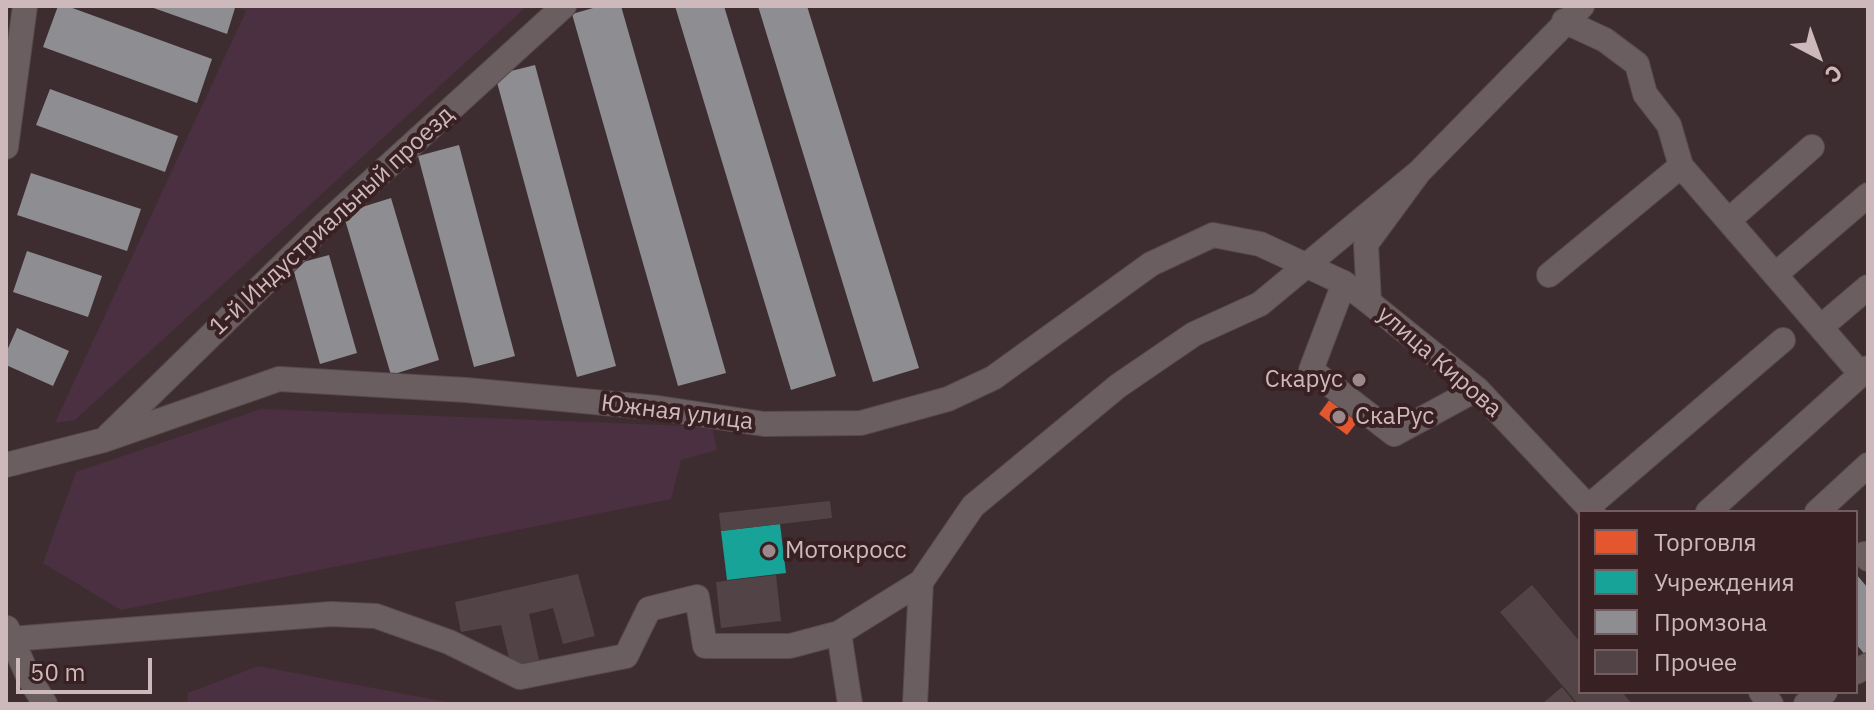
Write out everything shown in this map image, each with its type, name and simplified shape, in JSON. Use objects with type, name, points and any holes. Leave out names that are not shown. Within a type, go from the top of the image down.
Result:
[{"type":"street","points":[[6,147],[25,6]]},
{"type":"street","name":"1-й Индустриальный проезд","points":[[104,440],[327,222],[564,6]]},
{"type":"street","points":[[45,704],[8,631],[331,614],[376,616],[449,642],[520,677],[626,656],[649,609],[697,597],[705,646],[790,646],[839,633],[921,582],[973,506],[1118,386],[1194,334],[1260,304],[1419,172],[1573,14],[1637,64],[1645,94],[1669,125],[1681,166],[1821,327],[1864,371],[1710,510]]},
{"type":"street","points":[[1729,220],[1812,147]]},
{"type":"street","points":[[1549,275],[1681,166]]},
{"type":"street","points":[[1369,302],[1366,244],[1419,172]]},
{"type":"street","points":[[1776,274],[1868,195]]},
{"type":"street","name":"Южная улица","points":[[6,465],[104,440],[279,379],[466,390],[658,408],[764,424],[861,423],[948,399],[993,378],[1151,264],[1213,235],[1260,244],[1305,266]]},
{"type":"street","name":"улица Кирова","points":[[1305,266],[1344,283],[1477,389],[1590,510]]},
{"type":"street","points":[[1344,283],[1311,370],[1394,434],[1477,389]]},
{"type":"street","points":[[1821,327],[1868,287]]},
{"type":"street","points":[[1590,510],[1783,340]]},
{"type":"street","points":[[1819,510],[1868,465]]},
{"type":"street","points":[[915,704],[921,582]]},
{"type":"street","points":[[839,633],[850,704]]},
{"type":"shaded area","points":[[232,6],[527,6],[75,420],[55,423],[246,11]]},
{"type":"shaded area","points":[[261,409],[712,427],[717,450],[681,460],[671,499],[121,610],[43,563],[76,472]]},
{"type":"shaded area","points":[[258,666],[457,704],[187,704],[188,693]]},
{"type":"building: Торговля","name":"СкаРус","points":[[1330,399],[1358,421],[1347,435],[1319,414]]},
{"type":"building: Учреждения","points":[[780,524],[786,573],[727,580],[721,531]]},
{"type":"building: Промзона","points":[[58,6],[67,6],[212,59],[197,103],[43,47]]},
{"type":"building: Промзона","points":[[148,6],[228,6],[235,8],[227,34]]},
{"type":"building: Промзона","points":[[600,6],[621,6],[726,373],[678,386],[572,14]]},
{"type":"building: Промзона","points":[[675,6],[724,6],[836,376],[791,390]]},
{"type":"building: Промзона","points":[[758,6],[807,6],[919,368],[873,382]]},
{"type":"building: Промзона","points":[[535,65],[616,366],[577,377],[495,75]]},
{"type":"building: Промзона","points":[[50,89],[178,136],[165,172],[36,125]]},
{"type":"building: Промзона","points":[[459,145],[515,356],[474,367],[418,156]]},
{"type":"building: Промзона","points":[[31,173],[141,209],[127,251],[17,215]]},
{"type":"building: Промзона","points":[[391,198],[439,360],[391,375],[343,213]]},
{"type":"building: Промзона","points":[[27,251],[102,276],[88,317],[13,292]]},
{"type":"building: Промзона","points":[[329,255],[357,353],[320,364],[292,265]]},
{"type":"building: Промзона","points":[[17,328],[69,351],[53,386],[6,365],[6,353]]},
{"type":"building: Промзона","points":[[1858,576],[1868,588],[1866,656],[1858,646]]},
{"type":"building: Прочее","points":[[830,501],[832,518],[721,531],[719,513]]},
{"type":"building: Прочее","points":[[578,574],[595,636],[563,644],[553,608],[529,614],[539,660],[511,666],[501,625],[461,632],[455,602]]},
{"type":"building: Прочее","points":[[776,575],[781,621],[721,628],[716,582]]},
{"type":"building: Прочее","points":[[1532,585],[1578,640],[1578,694],[1624,694],[1632,704],[1578,704],[1500,612]]},
{"type":"building: Прочее","points":[[1562,687],[1576,704],[1542,704]]},
{"type":"place","name":"Скарус","points":[[1359,380]]},
{"type":"place","name":"СкаРус","points":[[1339,417]]},
{"type":"place","name":"Мотокросс","points":[[769,551]]}]
